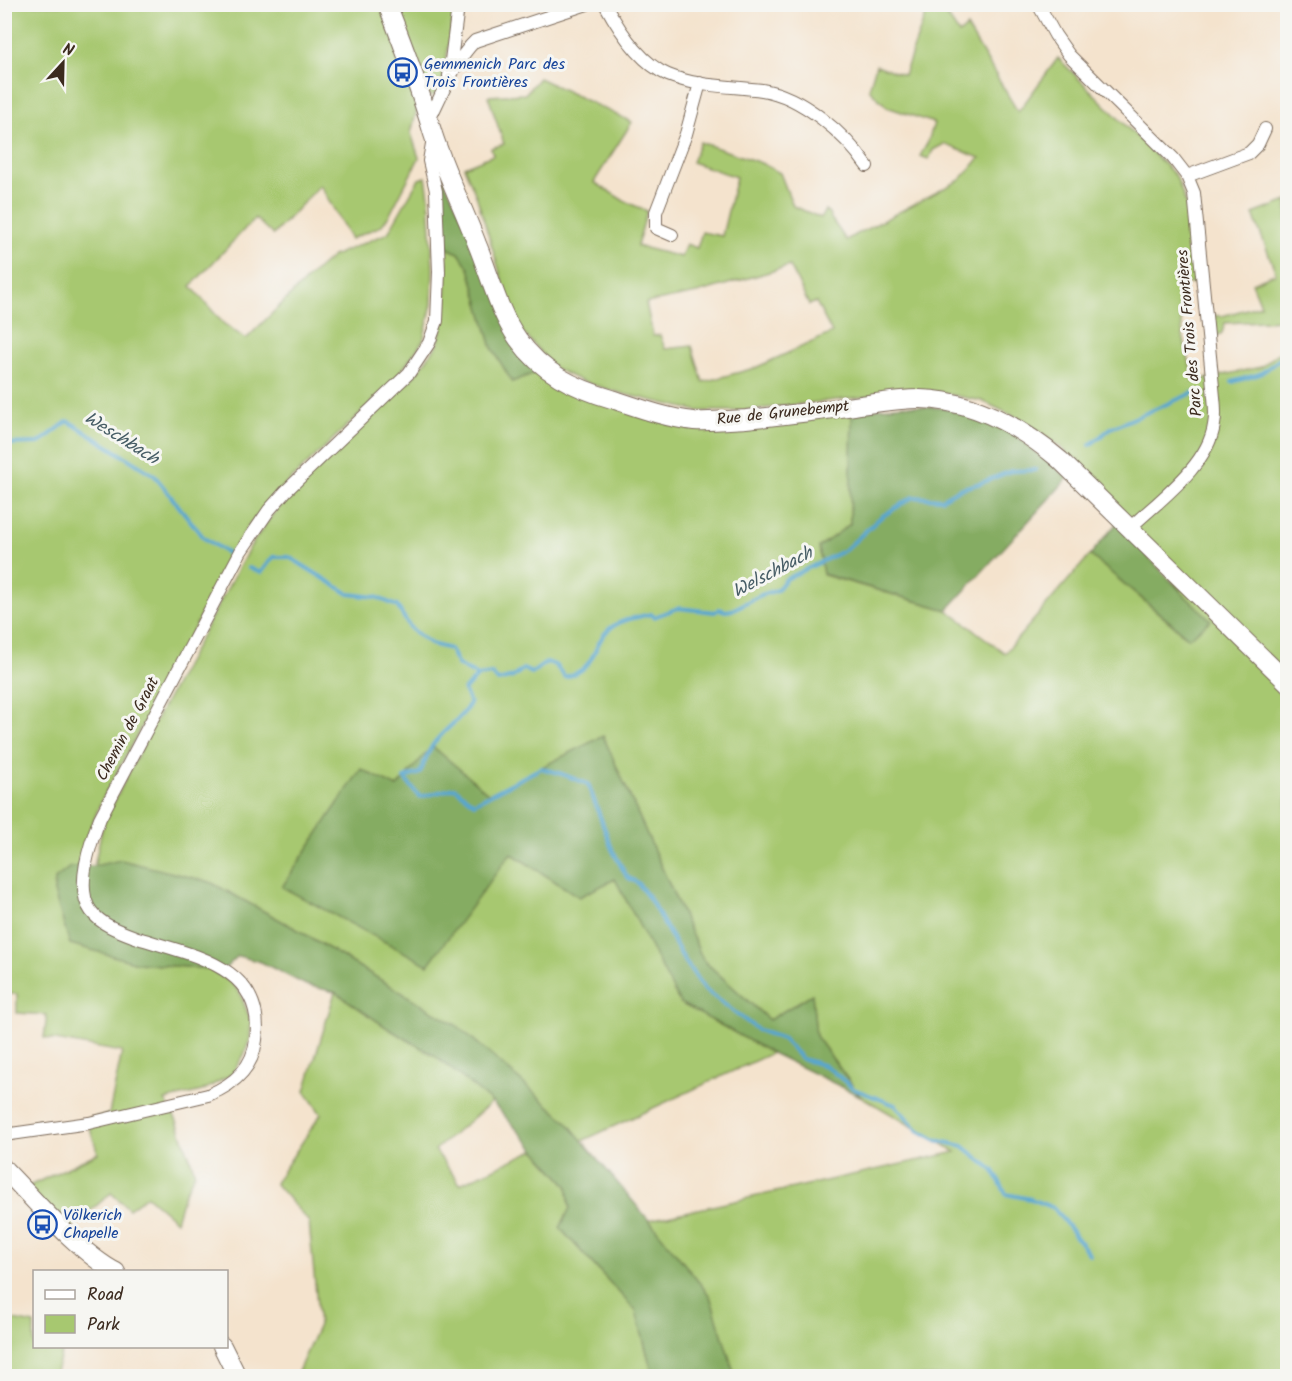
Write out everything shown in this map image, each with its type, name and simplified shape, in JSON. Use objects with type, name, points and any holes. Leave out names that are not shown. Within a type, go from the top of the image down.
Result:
[{"type":"street","name":"Rue de Grunebempt","points":[[387,4],[510,326],[532,357],[564,381],[602,396],[666,416],[695,421],[769,417],[921,399],[951,403],[981,411],[1010,424],[1036,440],[1060,460],[1287,683]]},
{"type":"street","points":[[449,80],[460,4]]},
{"type":"street","points":[[432,126],[449,80],[475,41],[587,4]]},
{"type":"street","points":[[605,4],[641,55],[652,66],[668,75],[700,83],[765,90],[780,94],[799,103],[844,138],[867,166]]},
{"type":"street","name":"Parc des Trois Frontières","points":[[1038,4],[1055,35],[1070,55],[1173,158],[1187,176],[1194,193],[1214,397],[1214,426],[1210,442],[1199,461],[1130,528]]},
{"type":"street","points":[[672,234],[656,228],[656,212],[686,134],[700,83]]},
{"type":"street","name":"Chemin de Graat","points":[[4,1135],[89,1123],[208,1095],[226,1088],[240,1076],[250,1061],[256,1045],[258,1027],[255,1006],[247,989],[222,967],[118,931],[102,921],[92,912],[86,902],[85,868],[100,818],[109,799],[241,551],[269,510],[286,491],[401,381],[421,358],[429,343],[437,321],[440,272],[436,191],[429,161],[432,126]]},
{"type":"street","points":[[1187,176],[1249,153],[1258,144],[1265,129]]},
{"type":"street","points":[[4,1169],[66,1232],[113,1270]]},
{"type":"street","points":[[222,1348],[237,1377]]},
{"type":"green space","points":[[4,5],[382,5],[417,109],[411,133],[419,158],[389,216],[381,226],[351,239],[320,185],[273,235],[255,218],[191,286],[223,323],[246,339],[333,256],[388,233],[419,179],[426,177],[433,269],[432,304],[423,341],[394,381],[282,488],[248,526],[227,560],[203,611],[100,804],[84,846],[81,866],[55,879],[54,892],[70,944],[138,963],[210,969],[232,983],[240,993],[251,1022],[250,1039],[244,1055],[232,1074],[202,1091],[165,1100],[177,1121],[195,1173],[184,1194],[176,1221],[147,1196],[129,1209],[111,1193],[66,1232],[23,1189],[98,1153],[87,1119],[109,1114],[122,1052],[44,1038],[47,1015],[17,1013],[17,994],[5,994]]},
{"type":"green space","points":[[395,5],[455,5],[443,80],[434,96],[429,95]]},
{"type":"green space","points":[[929,5],[943,12],[959,34],[967,27],[1018,112],[1058,58],[1176,176],[1188,209],[1195,283],[1177,285],[1183,336],[1194,381],[1261,367],[1287,346],[1287,1376],[735,1376],[710,1296],[649,1220],[956,1152],[860,1096],[816,1036],[812,994],[769,1020],[703,960],[603,736],[489,794],[432,746],[511,853],[579,897],[615,879],[680,1003],[772,1053],[582,1141],[565,1120],[459,1027],[298,930],[210,882],[94,867],[103,824],[153,725],[250,547],[270,518],[295,490],[416,374],[438,344],[446,304],[447,248],[459,253],[469,268],[492,348],[537,372],[669,424],[852,412],[850,524],[819,547],[823,575],[947,610],[1005,653],[1090,555],[1188,638],[1210,620],[1183,594],[1128,516],[1062,448],[1020,419],[982,401],[937,392],[906,392],[740,411],[698,411],[624,394],[581,381],[554,368],[520,329],[512,312],[477,198],[464,167],[493,155],[491,148],[504,144],[488,96],[525,94],[539,78],[632,122],[594,182],[624,201],[647,211],[637,246],[681,257],[686,244],[697,248],[702,232],[722,236],[736,177],[692,162],[700,142],[761,163],[780,173],[793,206],[821,218],[825,210],[846,240],[960,180],[980,158],[944,144],[933,150],[929,159],[920,156],[928,142],[934,123],[887,107],[869,89],[876,65],[904,75]],"holes":[[[790,266],[809,305],[816,302],[832,333],[755,368],[703,382],[692,346],[665,349],[660,335],[653,336],[646,303],[697,293]]]},
{"type":"green space","points":[[437,165],[537,372],[512,382],[492,348],[469,268],[459,253],[447,248]]},
{"type":"green space","points":[[1287,201],[1287,318],[1225,323],[1222,333],[1213,338],[1210,315],[1222,316],[1261,305],[1252,283],[1276,273],[1253,214]]},
{"type":"green space","points":[[903,405],[942,408],[1004,426],[1068,478],[947,610],[823,574],[819,547],[850,524],[852,412]]},
{"type":"green space","points":[[1117,523],[1183,594],[1211,620],[1189,638],[1090,555]]},
{"type":"green space","points":[[603,736],[703,960],[769,1020],[812,994],[816,1036],[860,1096],[772,1053],[680,1003],[615,879],[579,897],[511,853],[428,965],[282,887],[361,769],[397,787],[432,746],[489,794]]},
{"type":"green space","points":[[121,860],[210,882],[298,930],[459,1027],[565,1120],[710,1296],[735,1376],[653,1376],[636,1311],[560,1228],[570,1208],[567,1185],[492,1102],[434,1055],[389,1029],[335,992],[306,985],[261,962],[238,956],[218,975],[210,969],[138,963],[70,944],[54,892],[55,879],[70,867],[94,866]]},
{"type":"green space","points":[[335,992],[389,1029],[434,1055],[492,1102],[435,1150],[460,1184],[534,1150],[567,1185],[570,1208],[560,1228],[636,1311],[653,1376],[296,1376],[319,1325],[309,1222],[275,1183],[321,1114],[305,1091]]},
{"type":"green space","points":[[4,1318],[33,1324],[33,1348],[63,1348],[55,1376],[5,1376]]},
{"type":"waterway","name":"Welschbach","points":[[1232,382],[1260,374],[1288,353]]},
{"type":"waterway","name":"Welschbach","points":[[1090,445],[1111,428],[1195,392]]},
{"type":"waterway","name":"Weschbach","points":[[4,444],[39,443],[68,421],[154,475],[204,538],[232,556]]},
{"type":"waterway","name":"Welschbach","points":[[249,568],[261,573],[273,557],[289,557],[349,594],[376,597],[397,606],[411,629],[431,644],[450,649],[458,665],[478,676],[492,674],[498,681],[513,677],[523,669],[532,673],[547,662],[555,665],[565,677],[576,673],[590,661],[607,631],[618,623],[651,614],[654,617],[678,608],[715,612],[719,609],[732,610],[761,595],[777,590],[786,579],[845,550],[881,517],[913,497],[942,499],[959,489],[1011,471],[1036,470]]},
{"type":"waterway","points":[[478,676],[464,690],[470,703],[432,746],[420,773],[404,778],[420,797],[455,788],[474,803],[541,768],[588,784],[612,849],[627,877],[638,883],[651,901],[683,958],[704,989],[758,1030],[783,1039],[802,1059],[826,1066],[854,1089],[895,1105],[918,1130],[936,1140],[963,1146],[994,1171],[1006,1194],[1031,1199],[1054,1208],[1090,1255]]},
{"type":"place","name":"Gemmenich Parc des Trois Frontières","points":[[403,73]]},
{"type":"place","name":"Völkerich Chapelle","points":[[42,1224]]}]
